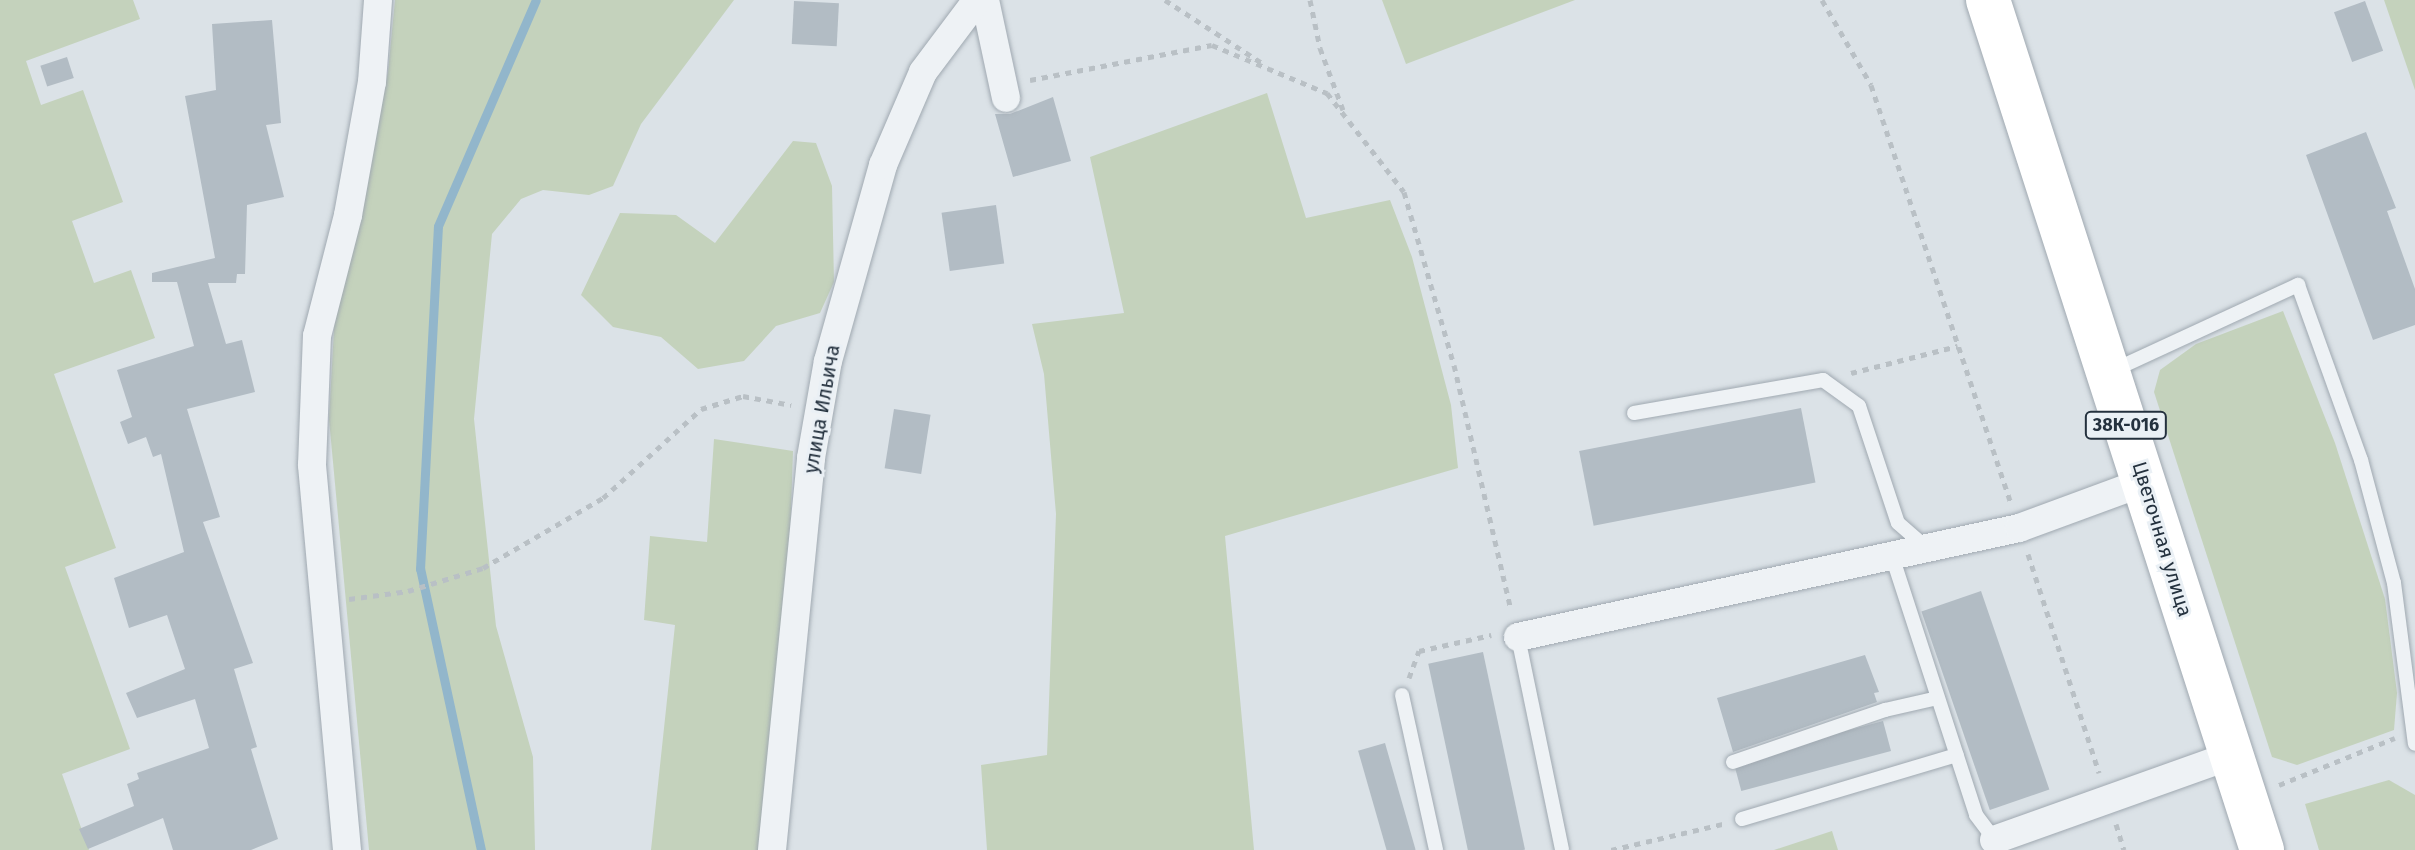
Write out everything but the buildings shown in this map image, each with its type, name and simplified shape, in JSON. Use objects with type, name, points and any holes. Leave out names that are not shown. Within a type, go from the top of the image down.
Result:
[{"type":"main road","name":"Цветочная улица","points":[[1988,0],[2262,850]]},
{"type":"street","points":[[347,850],[312,465],[317,336],[348,215],[372,82],[378,0]]},
{"type":"street","name":"улица Ильича","points":[[772,850],[819,411],[883,165],[923,72],[977,0]]},
{"type":"street","points":[[985,0],[1006,98]]},
{"type":"street","points":[[1516,633],[2019,528],[2144,482]]},
{"type":"street","points":[[1999,845],[2107,798],[2230,756]]},
{"type":"lane","points":[[2110,372],[2298,285],[2361,460],[2394,583],[2413,738]]},
{"type":"lane","points":[[1634,413],[1823,380],[1859,406],[1898,523],[1924,546]]},
{"type":"lane","points":[[1892,556],[1976,815],[1999,845]]},
{"type":"lane","points":[[1516,633],[1562,850]]},
{"type":"lane","points":[[1402,695],[1436,850]]},
{"type":"lane","points":[[1733,762],[1885,710],[1938,698]]},
{"type":"lane","points":[[1742,819],[1957,755]]},
{"type":"path","points":[[1165,0],[1273,70]]},
{"type":"path","points":[[1310,0],[1320,48],[1345,116]]},
{"type":"path","points":[[1822,0],[1871,85],[2124,850]]},
{"type":"path","points":[[1034,79],[1212,45],[1327,93],[1404,192],[1454,365],[1516,633],[1419,651],[1402,695]]},
{"type":"path","points":[[1823,380],[1958,346]]},
{"type":"path","points":[[325,603],[408,591],[483,568],[603,498],[701,409],[743,396],[819,411]]},
{"type":"path","points":[[2243,797],[2413,738]]},
{"type":"path","points":[[1611,850],[1742,819]]},
{"type":"green space","points":[[0,0],[133,0],[140,19],[26,61],[41,105],[83,90],[123,202],[72,221],[94,283],[131,270],[155,338],[54,374],[116,548],[65,567],[130,749],[62,774],[89,850],[0,850]]},
{"type":"green space","points":[[395,0],[734,0],[641,124],[613,186],[589,195],[543,190],[521,199],[492,234],[474,419],[496,626],[533,757],[535,850],[369,850],[329,419],[335,311],[388,72]]},
{"type":"green space","points":[[1382,0],[1575,0],[1406,64]]},
{"type":"green space","points":[[2384,0],[2415,0],[2415,90]]},
{"type":"green space","points":[[1267,93],[1306,218],[1390,200],[1412,257],[1451,405],[1458,468],[1225,536],[1254,850],[987,850],[981,765],[1047,755],[1056,514],[1044,374],[1032,324],[1124,313],[1090,157]]},
{"type":"green space","points":[[793,141],[816,143],[832,186],[834,282],[820,313],[776,326],[744,361],[698,369],[661,337],[613,327],[581,295],[620,213],[676,215],[715,243]]},
{"type":"green space","points":[[2283,311],[2335,443],[2385,599],[2397,693],[2394,730],[2297,765],[2272,757],[2154,392],[2160,370],[2196,344]]},
{"type":"green space","points":[[714,439],[793,451],[782,766],[767,850],[651,850],[675,625],[644,620],[650,536],[707,542]]},
{"type":"green space","points":[[2389,780],[2415,795],[2415,850],[2319,850],[2305,804]]},
{"type":"green space","points":[[1832,831],[1838,850],[1774,850]]},
{"type":"waterway","points":[[481,850],[420,569],[438,226],[536,0]]}]
